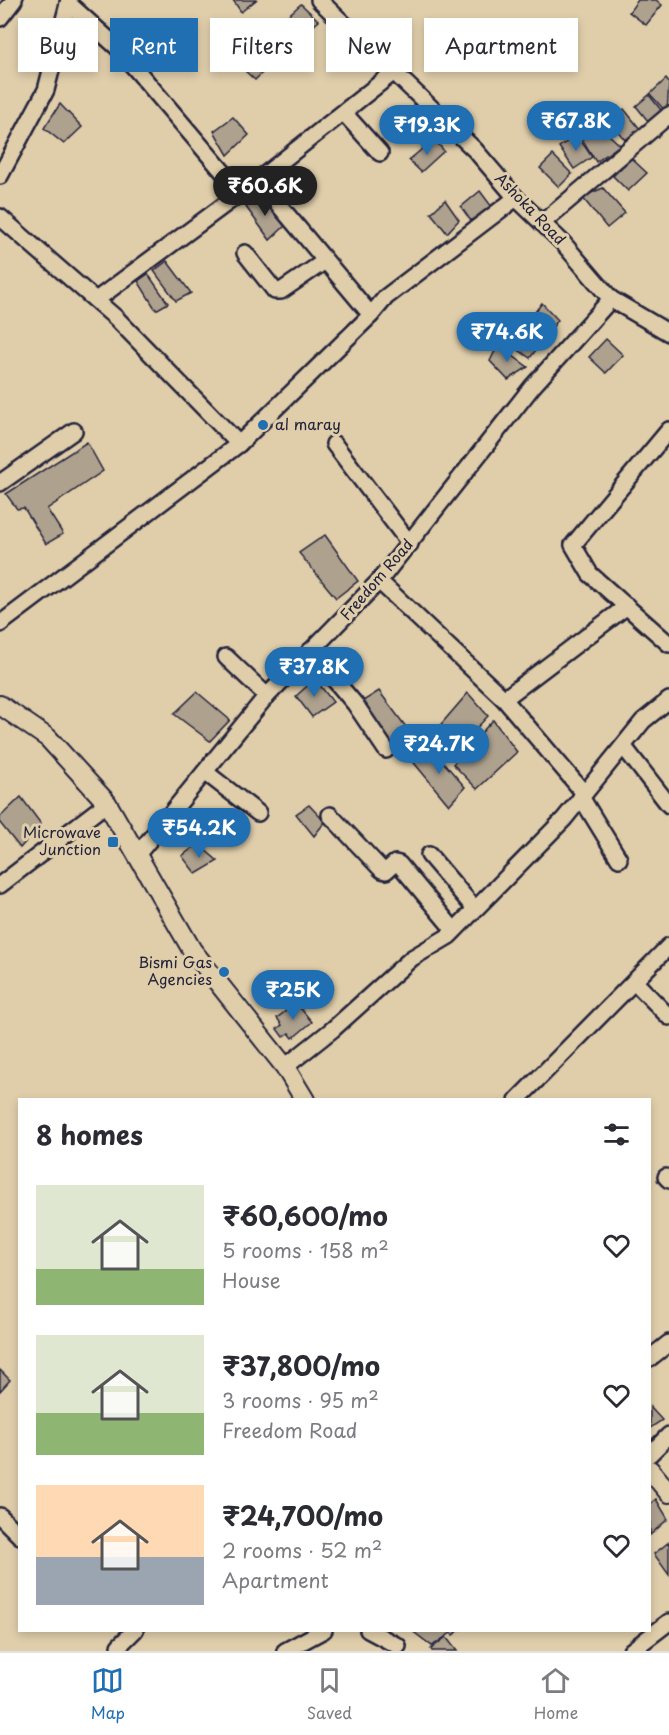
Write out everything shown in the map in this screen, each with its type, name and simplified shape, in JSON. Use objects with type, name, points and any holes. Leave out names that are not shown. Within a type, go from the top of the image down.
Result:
[{"type":"street","points":[[0,18],[14,0]]},
{"type":"street","name":"Ashoka Road","points":[[319,0],[338,18]]},
{"type":"street","points":[[0,176],[46,90],[68,1],[117,47],[241,193]]},
{"type":"street","points":[[96,300],[258,180],[394,72]]},
{"type":"street","name":"Ashoka Road","points":[[394,72],[475,150],[516,198],[563,243],[611,299],[669,333]]},
{"type":"street","points":[[344,113],[380,153]]},
{"type":"street","points":[[542,223],[669,115]]},
{"type":"street","points":[[258,180],[370,315]]},
{"type":"street","points":[[0,624],[239,444],[386,297],[516,198]]},
{"type":"street","points":[[0,217],[116,318],[239,444]]},
{"type":"street","points":[[246,253],[275,291],[281,291],[325,261]]},
{"type":"street","name":"Freedom Road","points":[[137,855],[267,696],[379,581],[532,387],[611,299]]},
{"type":"street","points":[[669,430],[573,545],[590,574],[669,644]]},
{"type":"street","points":[[0,483],[74,431]]},
{"type":"street","points":[[334,444],[410,544]]},
{"type":"street","points":[[379,581],[504,699],[583,795],[619,859]]},
{"type":"street","points":[[504,699],[627,606]]},
{"type":"street","points":[[310,651],[355,704],[386,750]]},
{"type":"street","points":[[226,657],[267,696]]},
{"type":"street","points":[[285,1067],[333,1029],[412,958],[454,930],[476,909],[564,819],[643,721],[669,700]]},
{"type":"street","points":[[0,705],[48,738],[107,803],[192,950],[259,1038],[285,1067],[304,1098]]},
{"type":"street","points":[[624,747],[669,805]]},
{"type":"street","points":[[205,772],[258,813]]},
{"type":"street","points":[[0,885],[107,803]]},
{"type":"street","points":[[330,815],[382,870],[386,870],[395,863],[399,864],[454,930]]},
{"type":"street","points":[[429,855],[476,909]]},
{"type":"street","points":[[519,1098],[669,946]]},
{"type":"street","points":[[635,982],[669,1017]]},
{"type":"street","points":[[651,1357],[669,1343]]},
{"type":"street","points":[[651,1453],[669,1435]]},
{"type":"street","points":[[651,1471],[669,1492]]},
{"type":"street","points":[[0,1516],[18,1534]]},
{"type":"street","points":[[631,1651],[669,1622]]},
{"type":"street","points":[[118,1649],[133,1632]]},
{"type":"street","points":[[285,1651],[320,1632]]},
{"type":"street","points":[[372,1632],[398,1646]]},
{"type":"building","points":[[233,0],[256,0],[241,12]]},
{"type":"building","points":[[638,0],[656,0],[662,5],[646,25],[629,12]]},
{"type":"building","points":[[301,4],[319,21],[314,25],[314,18],[285,18]]},
{"type":"building","points":[[246,72],[263,72],[255,80]]},
{"type":"building","points":[[666,79],[669,83],[667,113],[650,94]]},
{"type":"building","points":[[649,95],[665,115],[652,126],[636,106]]},
{"type":"building","points":[[60,104],[82,127],[64,144],[44,128]]},
{"type":"building","points":[[624,109],[640,129],[626,141],[609,121]]},
{"type":"building","points":[[233,117],[249,135],[228,155],[214,131]]},
{"type":"building","points":[[598,125],[620,145],[596,162],[582,139]]},
{"type":"building","points":[[577,135],[592,157],[574,169],[559,147]]},
{"type":"building","points":[[434,139],[444,151],[421,172],[409,160]]},
{"type":"building","points":[[553,155],[572,174],[559,187],[540,168]]},
{"type":"building","points":[[631,158],[647,173],[628,191],[613,176]]},
{"type":"building","points":[[603,188],[625,213],[607,228],[582,197]]},
{"type":"building","points":[[480,191],[492,207],[471,221],[461,207]]},
{"type":"building","points":[[260,195],[285,226],[270,240],[246,207]]},
{"type":"building","points":[[445,200],[459,220],[447,233],[431,213]]},
{"type":"building","points":[[167,261],[191,293],[176,301],[154,271]]},
{"type":"building","points":[[148,274],[168,303],[156,310],[138,281]]},
{"type":"building","points":[[542,303],[558,320],[530,358],[510,344]]},
{"type":"building","points":[[606,339],[623,355],[606,373],[589,357]]},
{"type":"building","points":[[498,345],[528,367],[508,380],[490,361]]},
{"type":"building","points":[[87,442],[103,471],[47,509],[63,534],[46,544],[24,508],[17,509],[6,494]]},
{"type":"building","points":[[325,535],[358,581],[336,598],[299,553]]},
{"type":"building","points":[[315,679],[333,702],[312,717],[296,696]]},
{"type":"building","points":[[379,691],[415,739],[394,750],[360,703]]},
{"type":"building","points":[[197,692],[230,720],[210,741],[174,714]]},
{"type":"building","points":[[468,693],[488,716],[449,757],[430,737]]},
{"type":"building","points":[[493,720],[517,752],[477,789],[453,764]]},
{"type":"building","points":[[431,748],[465,787],[449,805],[410,758]]},
{"type":"building","points":[[21,797],[41,824],[20,848],[0,823],[0,817]]},
{"type":"building","points":[[309,805],[325,822],[314,836],[296,814]]},
{"type":"building","points":[[198,844],[218,861],[196,874],[182,856]]},
{"type":"building","points":[[296,1003],[312,1022],[293,1038],[289,1033],[283,1037],[277,1029],[282,1025],[277,1018]]},
{"type":"building","points":[[0,1370],[10,1380],[0,1391]]},
{"type":"building","points":[[651,1408],[662,1420],[651,1427]]},
{"type":"building","points":[[656,1499],[668,1519],[651,1534],[651,1503]]},
{"type":"building","points":[[669,1542],[669,1575],[654,1554]]},
{"type":"building","points":[[414,1632],[457,1632],[453,1635],[451,1633],[432,1646]]},
{"type":"building","points":[[446,1637],[457,1651],[432,1651],[431,1649]]},
{"type":"place","name":"al maray","points":[[263,425]]},
{"type":"place","name":"Microwave Junction","points":[[113,842]]},
{"type":"place","name":"Bismi Gas Agencies","points":[[224,972]]}]
